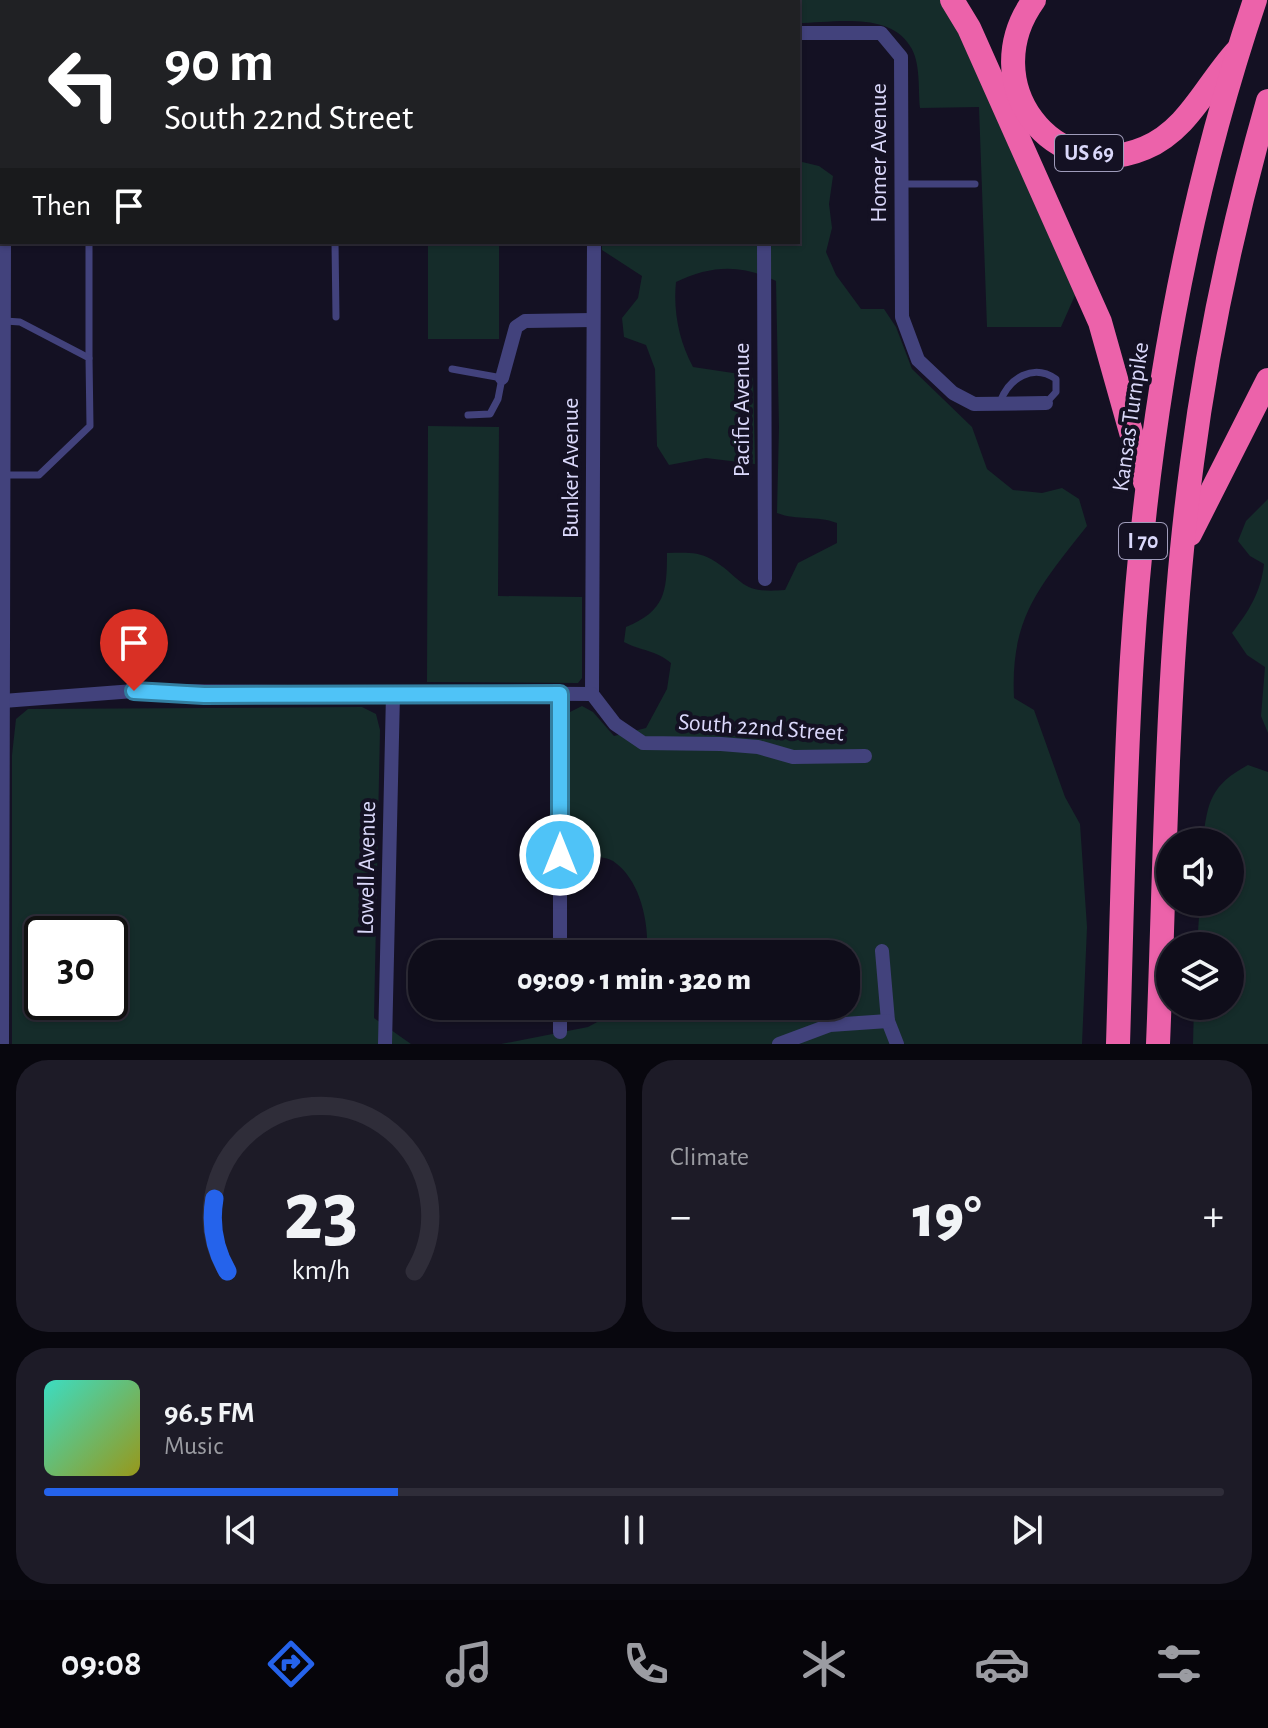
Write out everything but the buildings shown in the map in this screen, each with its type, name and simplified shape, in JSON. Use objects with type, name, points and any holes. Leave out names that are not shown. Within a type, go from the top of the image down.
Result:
[{"type":"highway","points":[[952,0],[969,28],[1100,322],[1115,364],[1148,493]]},
{"type":"highway","name":"US 69","points":[[1034,0],[1014,34],[1011,54],[1024,112],[1057,140],[1095,155],[1119,156],[1169,136],[1186,120],[1213,77],[1241,48]]},
{"type":"highway","name":"Kansas Turnpike","points":[[1118,1044],[1132,657],[1148,493],[1187,255],[1252,9]]},
{"type":"highway","name":"I 70","points":[[1158,1044],[1174,659],[1191,463],[1222,278],[1268,101]]},
{"type":"highway","points":[[1182,551],[1268,380]]},
{"type":"street","name":"Homer Avenue","points":[[800,33],[881,33],[901,57],[902,317],[918,360],[953,393],[974,404],[1000,404]]},
{"type":"street","points":[[2,1044],[4,244]]},
{"type":"street","name":"Bunker Avenue","points":[[592,694],[594,244]]},
{"type":"street","name":"Pacific Avenue","points":[[764,244],[765,579]]},
{"type":"street","points":[[502,378],[516,327],[525,321],[593,320]]},
{"type":"street","points":[[1000,404],[1046,403]]},
{"type":"street","points":[[3,701],[134,691],[592,694]]},
{"type":"street","name":"Lowell Avenue","points":[[385,1044],[393,694]]},
{"type":"street","points":[[560,694],[560,940]]},
{"type":"street","name":"South 22nd Street","points":[[592,694],[615,724],[643,743],[758,747],[793,757],[865,756]]},
{"type":"street","points":[[882,951],[888,1021],[897,1044]]},
{"type":"street","points":[[560,1020],[560,1032]]},
{"type":"street","points":[[779,1044],[830,1025],[888,1021]]},
{"type":"lane","points":[[902,184],[975,184]]},
{"type":"lane","points":[[4,475],[39,475],[90,426],[89,244]]},
{"type":"lane","points":[[335,244],[336,317]]},
{"type":"lane","points":[[3,321],[20,322],[89,358]]},
{"type":"lane","points":[[452,369],[502,378],[490,414],[468,415]]},
{"type":"lane","points":[[1000,404],[1012,382],[1022,375],[1043,372],[1056,379],[1056,392],[1046,403]]},
{"type":"green space","points":[[800,0],[940,0],[949,12],[1076,293],[1061,327],[987,327],[979,107],[920,108],[914,52],[901,35],[874,23],[800,23]]},
{"type":"green space","points":[[800,161],[819,166],[833,176],[829,204],[832,228],[826,252],[836,275],[861,309],[884,309],[896,327],[912,369],[972,427],[987,469],[1013,490],[1042,493],[1062,488],[1079,499],[1087,526],[1031,604],[1017,645],[1014,698],[1034,710],[1065,797],[1080,824],[1087,927],[1082,1044],[501,1044],[588,1027],[601,1020],[860,1020],[860,940],[646,940],[641,903],[623,869],[603,858],[568,856],[570,712],[582,706],[593,712],[614,736],[646,728],[667,689],[671,663],[624,642],[626,627],[649,614],[661,599],[667,553],[689,553],[711,559],[743,584],[769,591],[785,590],[798,563],[837,543],[837,523],[777,513],[776,281],[739,269],[726,269],[702,272],[676,282],[678,326],[693,367],[753,376],[755,464],[706,458],[669,465],[657,446],[655,369],[646,345],[624,337],[622,318],[638,298],[642,276],[602,250],[602,244],[800,244]]},
{"type":"green space","points":[[428,244],[499,244],[499,339],[428,339]]},
{"type":"green space","points":[[428,426],[499,427],[498,596],[582,597],[582,678],[578,683],[427,682]]},
{"type":"green space","points":[[1268,499],[1268,733],[1261,716],[1265,667],[1247,655],[1232,633],[1253,601],[1264,564],[1250,556],[1238,541],[1246,521]]},
{"type":"green space","points":[[362,707],[376,714],[380,730],[374,1018],[411,1044],[12,1044],[12,755],[16,719],[28,709]]},
{"type":"green space","points":[[1248,765],[1268,772],[1268,1044],[1193,1044],[1194,1020],[1244,1020],[1244,932],[1198,932],[1199,916],[1244,916],[1244,828],[1205,828],[1213,796],[1236,772]]},
{"type":"route","points":[[134,691],[204,695],[560,694],[560,855]]}]
